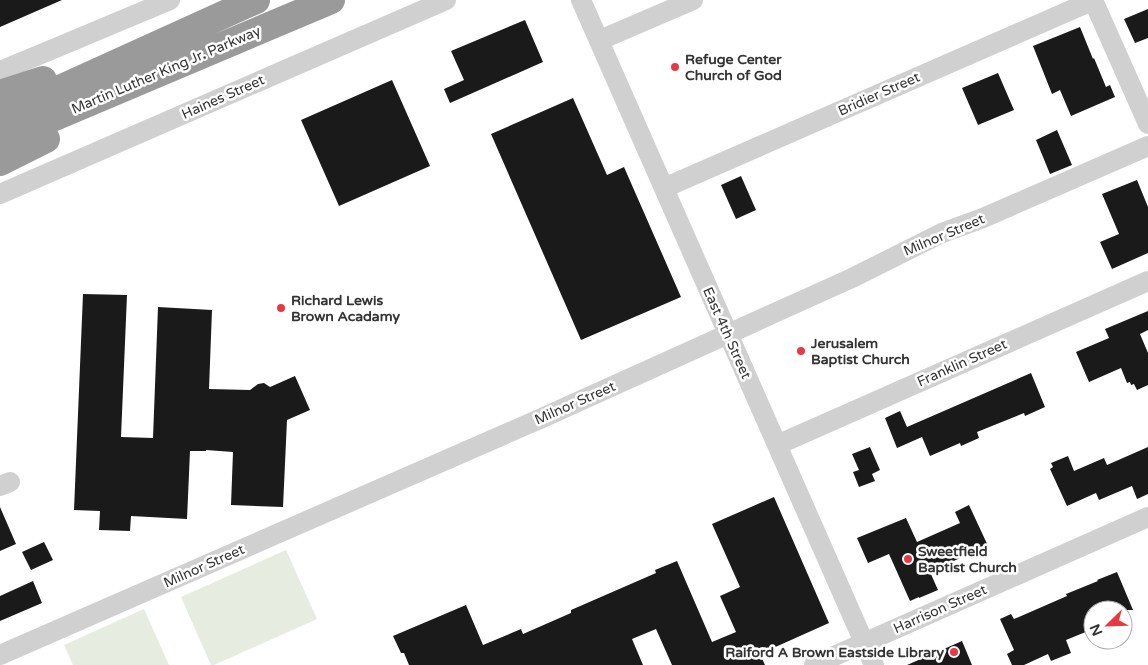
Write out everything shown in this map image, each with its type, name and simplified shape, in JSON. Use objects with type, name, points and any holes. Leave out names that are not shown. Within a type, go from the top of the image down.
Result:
[{"type":"highway","name":"Martin Luther King Jr. Parkway","points":[[0,116],[256,0]]},
{"type":"highway","name":"Martin Luther King Jr. Parkway","points":[[0,140],[331,0]]},
{"type":"highway","points":[[0,162],[255,32]]},
{"type":"highway","points":[[0,94],[52,77],[114,63]]},
{"type":"street","points":[[0,71],[170,0]]},
{"type":"street","name":"Haines Street","points":[[0,194],[446,0]]},
{"type":"street","name":"East 4th Street","points":[[582,0],[874,665]]},
{"type":"street","points":[[600,40],[693,0]]},
{"type":"street","points":[[1093,0],[1148,124]]},
{"type":"street","name":"Bridier Street","points":[[664,188],[1093,0]]},
{"type":"street","name":"Milnor Street","points":[[0,655],[502,437],[852,278],[942,233],[983,218],[1148,146]]},
{"type":"street","name":"Franklin Street","points":[[777,445],[1148,281]]},
{"type":"street","name":"Harrison Street","points":[[814,665],[1148,517]]},
{"type":"shaded area","points":[[286,550],[317,619],[211,665],[181,597]]},
{"type":"shaded area","points":[[144,609],[169,665],[73,665],[64,645]]},
{"type":"building","points":[[0,0],[62,0],[0,27]]},
{"type":"building","points":[[1148,9],[1148,38],[1135,43],[1124,19]]},
{"type":"building","points":[[525,20],[543,62],[450,103],[444,89],[464,80],[451,51]]},
{"type":"building","points":[[1080,27],[1106,87],[1110,85],[1115,97],[1071,116],[1060,90],[1052,94],[1033,46]]},
{"type":"building","points":[[998,73],[1014,110],[978,125],[962,88]]},
{"type":"building","points":[[392,80],[430,166],[339,206],[301,120]]},
{"type":"building","points":[[573,98],[607,175],[624,167],[681,297],[581,340],[491,134]]},
{"type":"building","points":[[1057,130],[1072,165],[1050,174],[1036,140]]},
{"type":"building","points":[[741,176],[756,210],[736,219],[721,185]]},
{"type":"building","points":[[1137,180],[1148,207],[1148,253],[1112,269],[1100,242],[1119,234],[1102,194]]},
{"type":"building","points":[[83,294],[127,295],[121,437],[153,438],[158,307],[212,310],[209,389],[250,390],[258,384],[264,383],[270,387],[295,376],[310,410],[287,420],[283,507],[231,505],[233,452],[206,450],[190,451],[187,519],[131,516],[130,531],[99,530],[100,511],[74,510]]},
{"type":"building","points":[[1148,311],[1148,330],[1140,334],[1148,353],[1148,385],[1137,390],[1134,384],[1127,383],[1121,368],[1089,382],[1076,352],[1109,338],[1105,329]]},
{"type":"building","points":[[1031,373],[1045,407],[1025,416],[1024,413],[977,432],[979,438],[961,446],[960,443],[930,456],[922,437],[897,448],[885,418],[900,411],[907,427]]},
{"type":"building","points":[[870,447],[880,470],[872,474],[875,481],[859,487],[853,472],[859,470],[852,454]]},
{"type":"building","points":[[1148,447],[1148,494],[1137,499],[1132,486],[1099,500],[1096,493],[1067,506],[1050,469],[1053,467],[1051,463],[1068,456],[1074,471],[1104,458],[1107,465]]},
{"type":"building","points":[[774,497],[829,623],[760,654],[765,665],[672,665],[656,629],[632,639],[643,665],[409,665],[393,636],[466,605],[483,645],[521,629],[523,634],[571,613],[571,610],[656,573],[655,570],[677,561],[712,642],[736,632],[720,596],[740,587],[712,524]]},
{"type":"building","points":[[969,505],[989,548],[974,555],[973,552],[930,572],[938,590],[910,601],[889,554],[868,563],[857,538],[906,518],[917,542],[960,523],[955,512]]},
{"type":"building","points":[[0,507],[16,544],[0,551]]},
{"type":"building","points":[[44,542],[53,560],[31,570],[22,552]]},
{"type":"building","points":[[1117,572],[1129,600],[1083,600],[1083,633],[1066,640],[1071,653],[1051,661],[1048,654],[1024,665],[1012,665],[1007,654],[1014,650],[1000,619],[1011,614],[1014,619],[1067,596],[1066,594]]},
{"type":"building","points":[[33,581],[42,603],[0,621],[0,596]]},
{"type":"building","name":"Raiford A Brown Eastside Library","points":[[962,641],[972,665],[907,665],[953,645]]},
{"type":"place","name":"Refuge Center Church of God","points":[[675,67]]},
{"type":"place","name":"Richard Lewis Brown Acadamy","points":[[281,308]]},
{"type":"place","name":"Jerusalem Baptist Church","points":[[801,351]]},
{"type":"place","name":"Sweetfield Baptist Church","points":[[908,559]]},
{"type":"place","name":"Raiford A Brown Eastside Library","points":[[954,652]]}]
